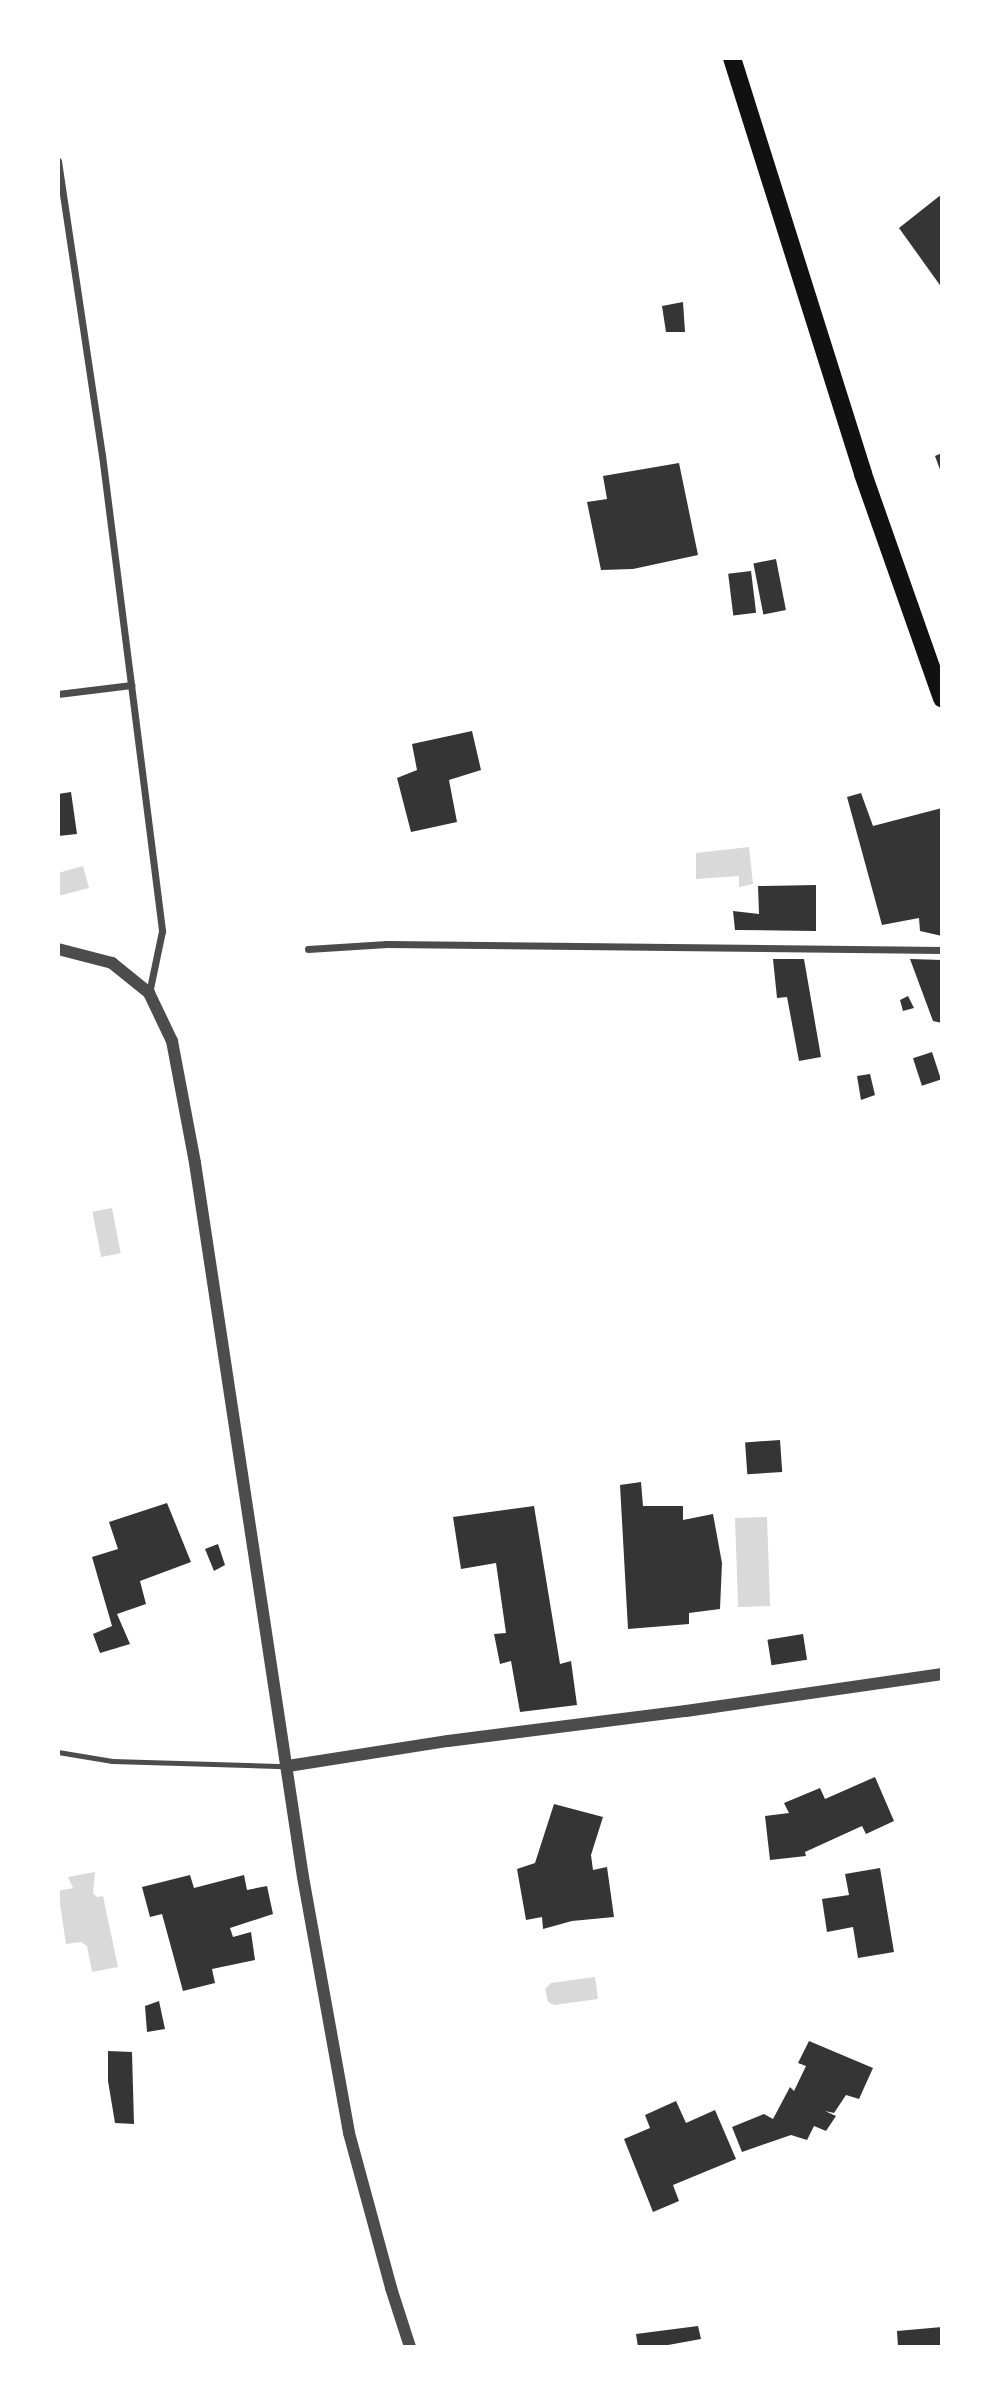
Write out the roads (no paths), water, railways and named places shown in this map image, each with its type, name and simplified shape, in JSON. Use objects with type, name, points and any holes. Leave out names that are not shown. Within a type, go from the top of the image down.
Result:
[{"type":"main road","points":[[732,58],[863,474],[942,698]]},
{"type":"street","points":[[58,162],[103,455],[162,931],[149,993]]},
{"type":"street","points":[[58,694],[131,685]]},
{"type":"street","points":[[308,949],[387,944],[942,950]]},
{"type":"street","points":[[58,949],[112,963],[149,993],[172,1041],[195,1163],[303,1877],[349,2133],[390,2287],[410,2347]]},
{"type":"street","points":[[288,1766],[448,1741],[687,1711],[942,1674]]},
{"type":"lane","points":[[58,1752],[112,1761],[288,1766]]}]
